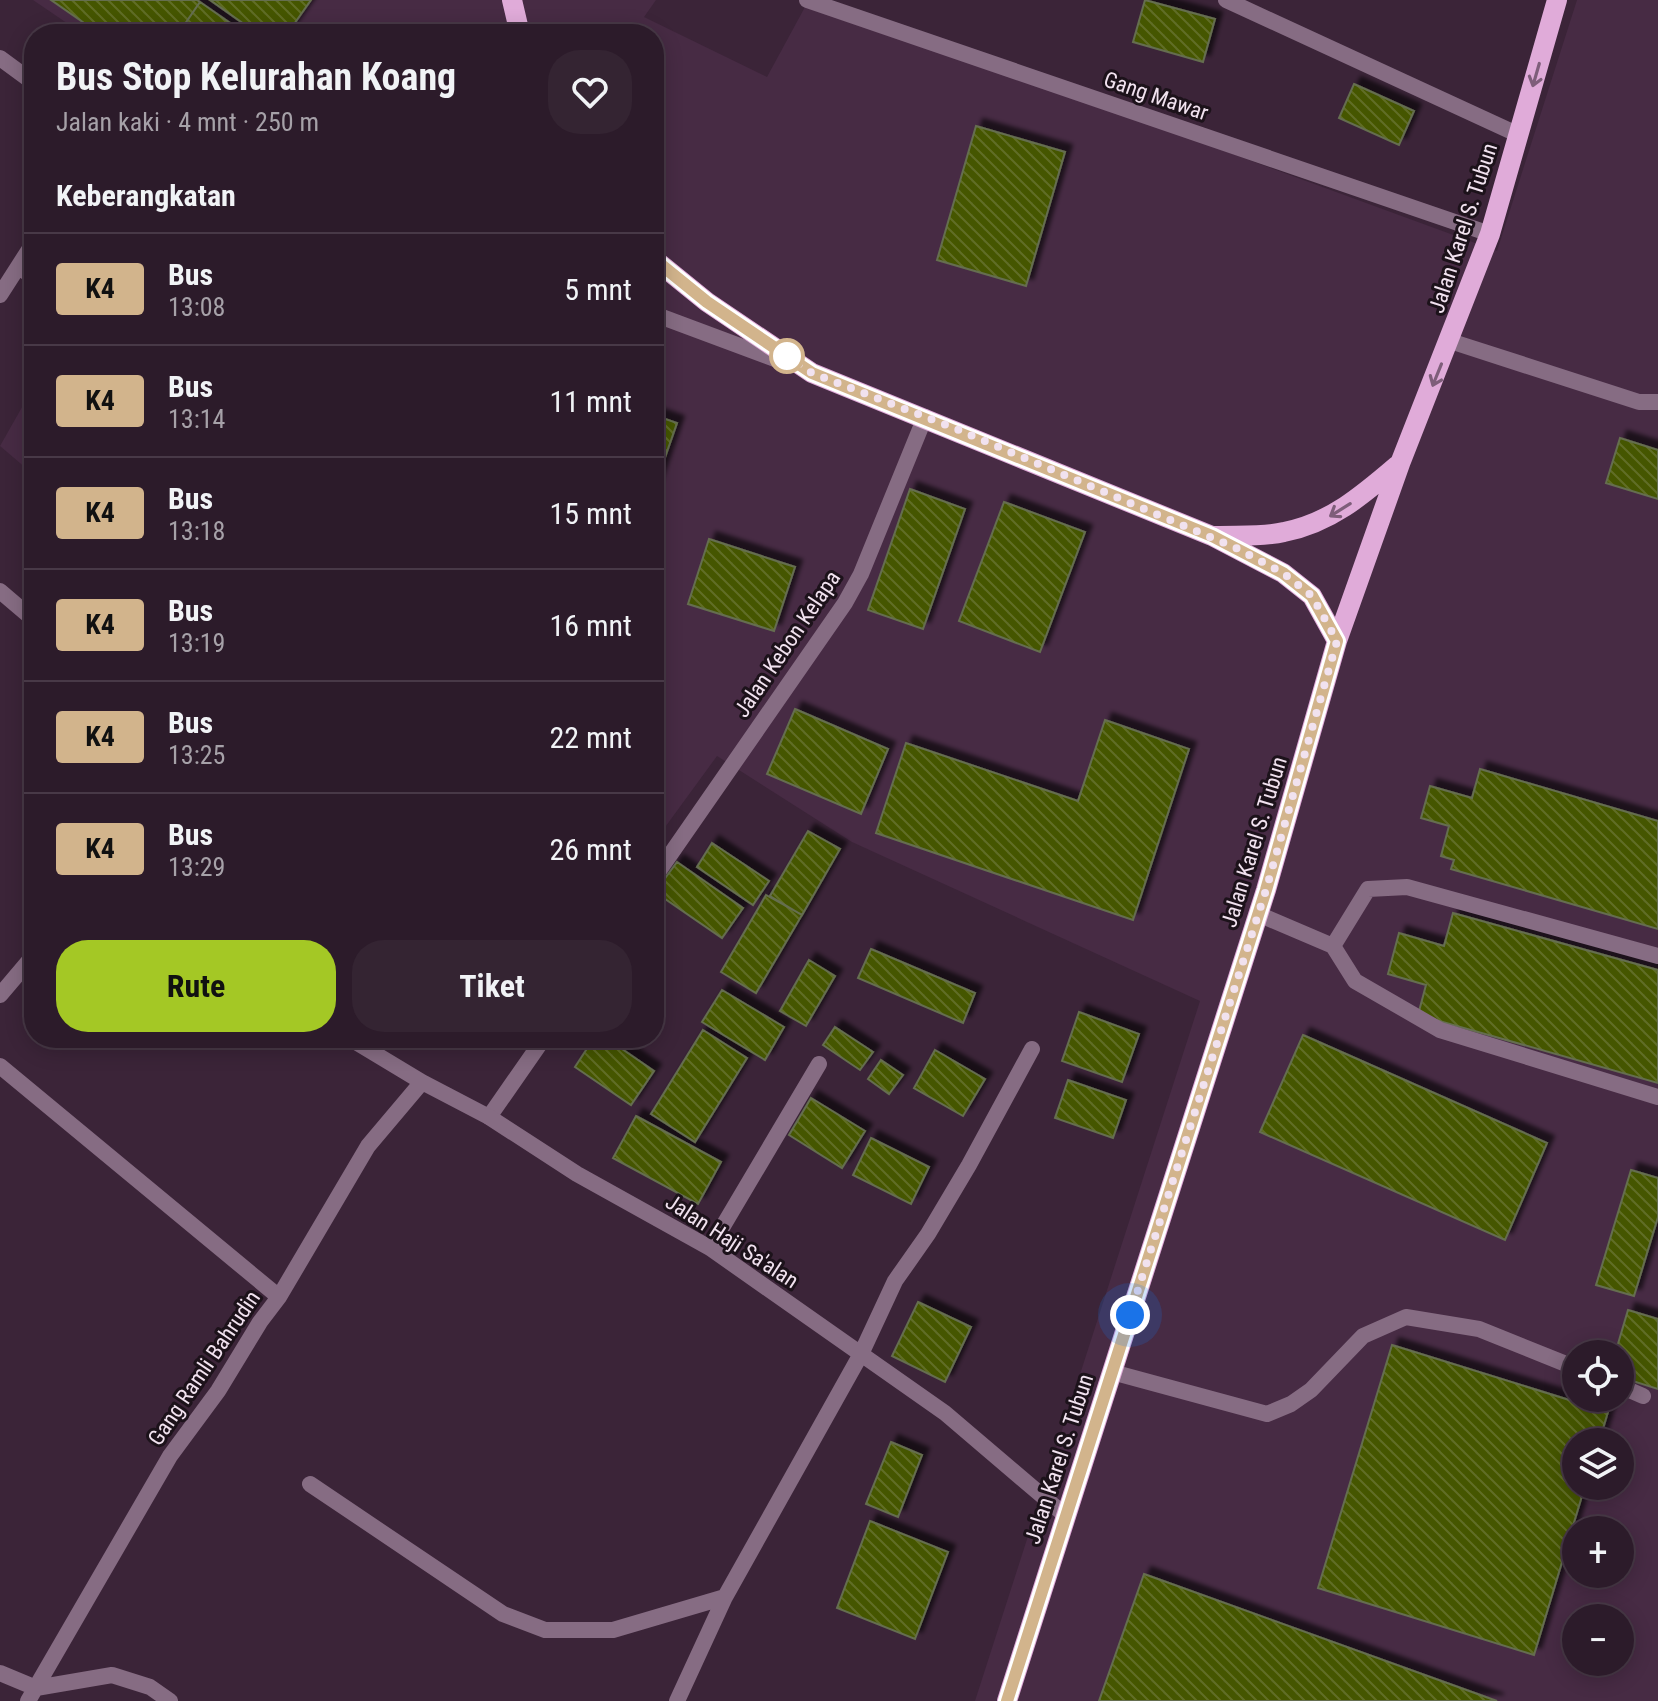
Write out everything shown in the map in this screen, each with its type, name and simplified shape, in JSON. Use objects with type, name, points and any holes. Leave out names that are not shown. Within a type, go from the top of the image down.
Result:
[{"type":"main road","points":[[512,0],[518,24]]},
{"type":"main road","name":"Jalan Karel S. Tubun","points":[[1007,1701],[1258,914],[1337,641],[1401,461],[1490,234],[1557,0]]},
{"type":"main road","points":[[664,267],[707,302],[812,373],[1212,536],[1283,573],[1312,596],[1337,641]]},
{"type":"main road","points":[[1212,536],[1282,533],[1309,526],[1337,513],[1401,461]]},
{"type":"street","name":"Gang Mawar","points":[[807,0],[1490,234]]},
{"type":"street","points":[[1226,0],[1519,135]]},
{"type":"street","points":[[0,58],[24,76]]},
{"type":"street","points":[[0,295],[24,258]]},
{"type":"street","points":[[19,266],[24,270]]},
{"type":"street","points":[[664,318],[812,373]]},
{"type":"street","points":[[1450,341],[1639,402],[1658,402]]},
{"type":"street","name":"Jalan Kebon Kelapa","points":[[664,864],[845,603],[861,574],[925,417]]},
{"type":"street","points":[[0,591],[24,611]]},
{"type":"street","points":[[1333,946],[1368,889],[1407,887],[1658,956]]},
{"type":"street","points":[[1258,914],[1333,946],[1355,981],[1440,1030],[1658,1097]]},
{"type":"street","points":[[0,995],[24,967]]},
{"type":"street","name":"Jalan Haji Sa'alan","points":[[366,1048],[489,1117],[577,1174],[710,1248],[945,1413],[1066,1516]]},
{"type":"street","points":[[489,1117],[537,1048]]},
{"type":"street","points":[[677,1701],[725,1597],[861,1354],[895,1281],[962,1177],[1032,1049]]},
{"type":"street","points":[[710,1248],[819,1064]]},
{"type":"street","points":[[0,1066],[279,1297]]},
{"type":"street","name":"Gang Ramli Bahrudin","points":[[32,1694],[170,1456],[218,1391],[279,1297],[368,1146],[422,1082]]},
{"type":"street","points":[[1112,1372],[1267,1414],[1291,1404],[1311,1390],[1363,1336],[1406,1317],[1479,1329],[1562,1362]]},
{"type":"street","points":[[1634,1392],[1643,1396]]},
{"type":"street","points":[[310,1484],[503,1614],[545,1630],[613,1630],[725,1597]]},
{"type":"street","points":[[0,1673],[32,1694],[112,1675],[134,1679],[170,1701]]},
{"type":"shaded area","points":[[33,0],[656,0],[644,17],[658,24],[68,24]]},
{"type":"shaded area","points":[[1577,0],[1658,0],[1658,1701],[975,1701],[1200,1001],[852,842],[717,756],[664,829],[664,27],[767,77],[805,7],[1192,139],[1497,251]]},
{"type":"shaded area","points":[[24,404],[24,466],[0,446]]},
{"type":"building","points":[[51,0],[200,2],[185,24],[86,24]]},
{"type":"building","points":[[210,0],[311,0],[294,24],[244,24]]},
{"type":"building","points":[[1145,0],[1215,19],[1203,62],[1133,42]]},
{"type":"building","points":[[200,2],[232,24],[185,24]]},
{"type":"building","points":[[1354,84],[1414,111],[1399,145],[1339,118]]},
{"type":"building","points":[[976,126],[1065,152],[1026,286],[937,260]]},
{"type":"building","points":[[664,418],[677,423],[664,460]]},
{"type":"building","points":[[1620,438],[1658,450],[1658,499],[1606,483]]},
{"type":"building","points":[[910,489],[965,509],[923,629],[868,610]]},
{"type":"building","points":[[1004,502],[1085,532],[1040,652],[959,621]]},
{"type":"building","points":[[709,539],[795,567],[774,631],[688,604]]},
{"type":"building","points":[[795,709],[888,749],[861,814],[767,774]]},
{"type":"building","points":[[1105,720],[1189,749],[1133,920],[876,833],[906,743],[1078,801]]},
{"type":"building","points":[[1480,769],[1658,821],[1658,929],[1451,869],[1454,860],[1441,856],[1449,826],[1421,818],[1430,786],[1472,798]]},
{"type":"building","points":[[808,831],[840,849],[802,915],[770,896]]},
{"type":"building","points":[[712,843],[769,881],[753,905],[697,867]]},
{"type":"building","points":[[677,862],[743,908],[722,938],[664,898],[664,880]]},
{"type":"building","points":[[766,895],[802,915],[756,993],[721,972]]},
{"type":"building","points":[[1453,913],[1658,970],[1658,1083],[1418,1015],[1426,985],[1388,974],[1399,933],[1444,946]]},
{"type":"building","points":[[871,949],[975,993],[963,1023],[858,978]]},
{"type":"building","points":[[809,960],[835,976],[806,1026],[780,1011]]},
{"type":"building","points":[[722,990],[784,1027],[765,1060],[702,1022]]},
{"type":"building","points":[[1079,1012],[1139,1034],[1122,1082],[1062,1061]]},
{"type":"building","points":[[835,1027],[873,1052],[860,1070],[823,1045]]},
{"type":"building","points":[[703,1030],[747,1058],[695,1142],[651,1114]]},
{"type":"building","points":[[1303,1035],[1547,1143],[1505,1240],[1260,1132]]},
{"type":"building","points":[[587,1048],[621,1048],[654,1071],[631,1105],[575,1067]]},
{"type":"building","points":[[935,1050],[985,1079],[963,1116],[914,1088]]},
{"type":"building","points":[[881,1060],[903,1075],[889,1094],[868,1079]]},
{"type":"building","points":[[1068,1080],[1126,1100],[1113,1138],[1055,1118]]},
{"type":"building","points":[[811,1098],[865,1131],[842,1168],[789,1135]]},
{"type":"building","points":[[636,1116],[721,1162],[698,1204],[613,1158]]},
{"type":"building","points":[[871,1138],[929,1167],[911,1204],[853,1175]]},
{"type":"building","points":[[1631,1170],[1658,1178],[1658,1217],[1634,1296],[1596,1285]]},
{"type":"building","points":[[918,1302],[971,1327],[945,1382],[892,1356]]},
{"type":"building","points":[[1628,1310],[1658,1319],[1658,1389],[1634,1381],[1634,1340],[1619,1340]]},
{"type":"building","points":[[1392,1345],[1562,1398],[1562,1412],[1608,1412],[1603,1428],[1562,1428],[1562,1500],[1581,1500],[1576,1516],[1562,1516],[1562,1562],[1534,1655],[1318,1588]]},
{"type":"building","points":[[891,1442],[922,1455],[898,1517],[866,1504]]},
{"type":"building","points":[[870,1521],[948,1552],[915,1639],[837,1608]]},
{"type":"building","points":[[1144,1574],[1497,1701],[1099,1701]]},
{"type":"bus line","name":"K4","points":[[664,267],[707,302],[812,373],[1212,536],[1283,573],[1312,596],[1337,641],[1266,890],[1007,1701]]},
{"type":"route","points":[[787,356],[812,373],[954,428],[1236,548],[1283,573],[1312,596],[1337,641],[1266,890],[1130,1315]]}]
